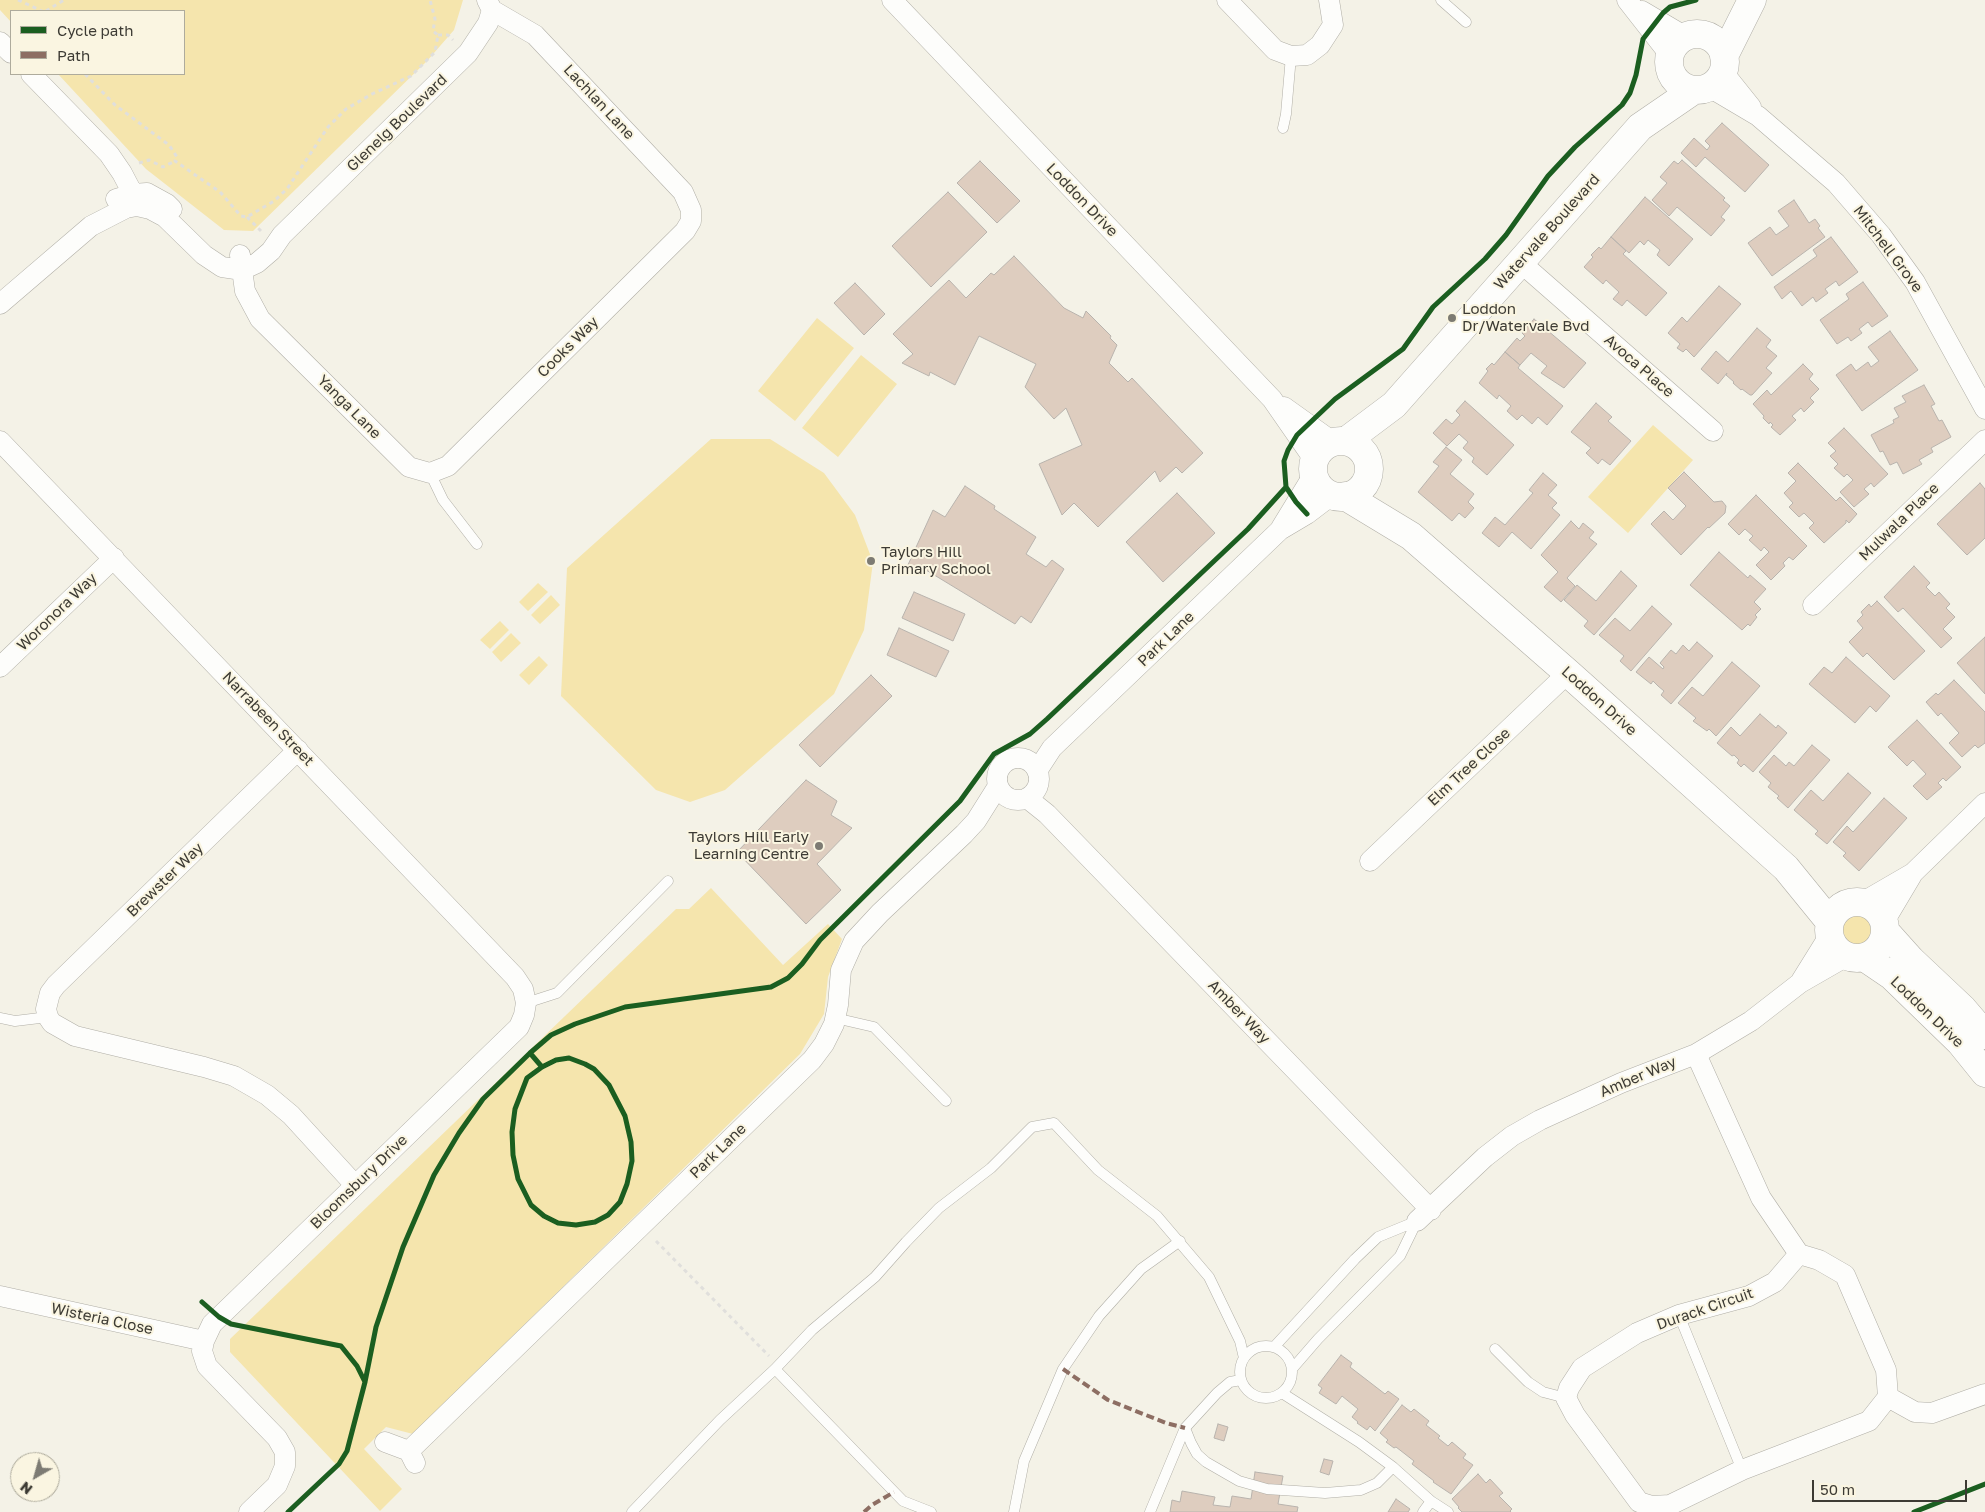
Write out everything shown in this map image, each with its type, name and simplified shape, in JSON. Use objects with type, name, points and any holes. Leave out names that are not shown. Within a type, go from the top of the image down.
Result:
[{"type":"street","name":"Loddon Drive","points":[[892,0],[1272,399],[1340,458],[1411,536],[1786,868],[1898,983],[1960,1042],[1985,1073]]},
{"type":"street","points":[[1227,0],[1275,50],[1292,56],[1307,55],[1320,45],[1333,25],[1329,0]]},
{"type":"street","name":"Watervale Boulevard","points":[[1640,128],[1682,49],[1751,0]]},
{"type":"street","name":"Watervale Boulevard","points":[[1339,496],[1360,489],[1340,458],[1394,405],[1640,128],[1713,76],[1751,0]]},
{"type":"street","points":[[1629,2],[1682,49]]},
{"type":"street","name":"Lachlan Lane","points":[[489,5],[535,35],[683,192],[691,210]]},
{"type":"street","name":"Glenelg Boulevard","points":[[241,263],[257,263],[272,250],[275,237],[468,53],[488,23],[489,5]]},
{"type":"street","points":[[1709,37],[1716,42],[1713,76],[1685,87],[1678,82],[1673,75],[1682,49],[1709,37]]},
{"type":"street","points":[[0,42],[10,52]]},
{"type":"street","points":[[32,75],[109,154],[119,168],[135,200]]},
{"type":"street","name":"Mitchell Grove","points":[[1713,76],[1836,183],[1881,235],[1915,282],[1985,409]]},
{"type":"street","points":[[0,303],[91,226],[126,208],[147,193],[167,204],[206,242],[241,263]]},
{"type":"street","name":"Cooks Way","points":[[430,474],[448,466],[685,230],[691,222],[691,210]]},
{"type":"street","name":"Avoca Place","points":[[1520,262],[1713,431]]},
{"type":"street","name":"Yanga Lane","points":[[241,263],[245,291],[260,319],[409,467],[430,474]]},
{"type":"street","name":"Mulwala Place","points":[[1813,605],[1985,440]]},
{"type":"street","name":"Narrabeen Street","points":[[0,441],[515,976],[523,989],[526,1003]]},
{"type":"street","name":"Loddon Drive","points":[[1340,458],[1320,487],[1411,536]]},
{"type":"street","name":"Park Lane","points":[[384,1442],[412,1457],[812,1060],[824,1044],[835,1018],[841,970],[854,941],[880,913],[976,821],[1023,784],[1052,748],[1280,530],[1340,458]]},
{"type":"street","name":"Park Lane","points":[[1280,530],[1339,496]]},
{"type":"street","name":"Woronora Way","points":[[0,667],[114,558]]},
{"type":"street","name":"Elm Tree Close","points":[[1370,861],[1568,673]]},
{"type":"street","name":"Brewster Way","points":[[48,1018],[46,1009],[50,994],[56,985],[298,750]]},
{"type":"street","name":"Amber Way","points":[[1023,784],[1047,814],[1424,1216],[1485,1157],[1512,1136],[1540,1120],[1621,1083],[1696,1054],[1751,1021],[1800,983],[1846,930],[1913,873]]},
{"type":"street","points":[[1846,930],[1872,954],[1879,948],[1885,927],[1913,873],[1985,804]]},
{"type":"street","name":"Loddon Drive","points":[[1846,930],[1876,909],[1885,927],[1911,960],[1963,1009],[1985,1035]]},
{"type":"street","name":"Bloomsbury Drive","points":[[204,1341],[216,1320],[519,1027],[526,1003]]},
{"type":"street","points":[[48,1018],[60,1028],[75,1036],[234,1076],[266,1095],[291,1115],[355,1185]]},
{"type":"street","points":[[1566,1398],[1575,1415],[1639,1502],[1653,1509],[1670,1505],[1742,1470],[1869,1421],[1888,1397],[1886,1370],[1845,1275],[1819,1260],[1799,1254],[1761,1198],[1696,1054]]},
{"type":"street","name":"Durack Circuit","points":[[1566,1398],[1569,1388],[1582,1368],[1638,1333],[1679,1315],[1749,1296],[1776,1282],[1799,1254]]},
{"type":"street","name":"Wisteria Close","points":[[0,1296],[204,1341]]},
{"type":"street","points":[[204,1341],[202,1350],[207,1366],[277,1438],[285,1452],[285,1466],[277,1485],[249,1512]]},
{"type":"street","points":[[1888,1397],[1914,1412],[1932,1413],[1985,1394]]},
{"type":"lane","points":[[1441,0],[1466,22]]},
{"type":"lane","points":[[1283,128],[1292,56]]},
{"type":"lane","points":[[430,474],[443,500],[477,544]]},
{"type":"lane","points":[[526,1003],[557,993],[668,881]]},
{"type":"lane","points":[[0,1018],[15,1021],[48,1018]]},
{"type":"lane","points":[[835,1018],[874,1027],[946,1101]]},
{"type":"lane","points":[[632,1512],[720,1420],[776,1368],[812,1330],[875,1277],[939,1208],[991,1168],[1032,1127],[1054,1122],[1098,1170],[1157,1216],[1180,1241],[1209,1277],[1240,1341],[1244,1358]]},
{"type":"lane","points":[[1274,1347],[1355,1259],[1378,1237],[1424,1216]]},
{"type":"lane","points":[[1292,1369],[1318,1339],[1400,1256],[1424,1216]]},
{"type":"lane","points":[[1014,1512],[1024,1461],[1063,1369],[1100,1316],[1141,1269],[1180,1241]]},
{"type":"lane","points":[[1679,1315],[1742,1470]]},
{"type":"lane","points":[[1266,1345],[1274,1347],[1286,1356],[1292,1369],[1288,1386],[1282,1393],[1266,1398],[1251,1393],[1241,1380],[1240,1372],[1244,1358],[1257,1347],[1266,1345]]},
{"type":"lane","points":[[1495,1349],[1528,1382],[1543,1392],[1566,1398]]},
{"type":"lane","points":[[776,1368],[903,1501],[931,1512]]},
{"type":"lane","points":[[1150,1512],[1185,1428],[1217,1393],[1230,1382],[1241,1380]]},
{"type":"lane","points":[[1282,1393],[1393,1467],[1431,1501],[1448,1512]]},
{"type":"lane","points":[[1185,1428],[1190,1443],[1197,1454],[1206,1462],[1239,1481],[1267,1489],[1326,1493],[1361,1490],[1377,1483],[1393,1467]]},
{"type":"lane","points":[[1424,1512],[1431,1501]]},
{"type":"path","points":[[18,0],[40,10]]},
{"type":"path","points":[[48,10],[64,0]]},
{"type":"path","points":[[247,217],[274,201],[287,189],[328,127],[346,109],[372,94],[411,76],[435,52],[438,35],[433,31],[435,19],[430,0]]},
{"type":"path","points":[[86,75],[115,105],[169,144],[177,157],[175,161]]},
{"type":"path","points":[[119,168],[149,160],[163,167],[175,161]]},
{"type":"path","points":[[175,161],[220,192],[241,216],[247,217],[275,237]]},
{"type":"path","points":[[656,1241],[776,1368]]},
{"type":"shaded area","points":[[0,0],[463,0],[454,30],[427,61],[253,231],[224,230],[146,169],[59,75],[185,75],[185,10],[10,10],[10,21],[0,10]]},
{"type":"shaded area","points":[[817,318],[854,348],[795,421],[758,391]]},
{"type":"shaded area","points":[[861,355],[897,384],[838,457],[802,428]]},
{"type":"shaded area","points":[[1653,425],[1693,460],[1628,533],[1588,497]]},
{"type":"shaded area","points":[[711,439],[770,439],[824,473],[855,515],[873,562],[864,630],[834,694],[725,790],[690,802],[656,790],[561,696],[567,568]]},
{"type":"shaded area","points":[[538,583],[548,592],[528,611],[519,602]]},
{"type":"shaded area","points":[[551,595],[560,605],[540,624],[531,615]]},
{"type":"shaded area","points":[[500,621],[509,630],[490,649],[480,640]]},
{"type":"shaded area","points":[[511,633],[521,643],[501,662],[492,652]]},
{"type":"shaded area","points":[[539,656],[548,665],[529,685],[519,675]]},
{"type":"shaded area","points":[[711,888],[783,965],[828,924],[842,939],[828,977],[824,1014],[800,1054],[413,1434],[386,1427],[364,1449],[402,1489],[380,1511],[230,1352],[230,1339],[676,909],[689,909]]},
{"type":"shaded area","points":[[1856,913],[1867,918],[1872,929],[1867,940],[1856,945],[1845,940],[1840,929],[1845,918]]},
{"type":"building","points":[[1722,123],[1769,165],[1745,192],[1705,157],[1696,167],[1681,153],[1694,138],[1707,150],[1710,146],[1705,141]]},
{"type":"building","points":[[1682,160],[1725,198],[1723,200],[1730,206],[1721,217],[1725,220],[1711,236],[1677,207],[1669,216],[1652,200],[1667,183],[1660,177],[1674,161],[1678,164]]},
{"type":"building","points":[[980,161],[1020,201],[997,223],[957,183]]},
{"type":"building","points":[[948,192],[987,232],[931,287],[892,246]]},
{"type":"building","points":[[1645,197],[1693,239],[1669,266],[1657,255],[1660,250],[1648,240],[1644,245],[1640,241],[1629,253],[1611,237]]},
{"type":"building","points":[[1794,200],[1809,223],[1815,219],[1820,226],[1818,228],[1825,237],[1772,276],[1748,243],[1770,227],[1776,235],[1789,226],[1778,211]]},
{"type":"building","points":[[1611,237],[1626,251],[1623,254],[1667,293],[1646,316],[1627,300],[1622,306],[1613,299],[1619,292],[1606,280],[1603,284],[1584,267],[1593,257],[1591,255],[1599,247],[1601,249]]},
{"type":"building","points":[[1831,237],[1858,272],[1839,286],[1836,281],[1825,289],[1828,293],[1816,302],[1813,297],[1802,306],[1791,291],[1782,299],[1774,287],[1817,256],[1813,250]]},
{"type":"building","points":[[1014,256],[1064,308],[1083,318],[1086,311],[1111,336],[1110,338],[1117,345],[1109,363],[1128,382],[1132,378],[1203,453],[1182,473],[1176,467],[1160,482],[1155,471],[1098,527],[1074,503],[1062,515],[1039,464],[1082,445],[1066,408],[1054,419],[1025,387],[1036,364],[979,336],[955,385],[930,372],[929,376],[902,363],[913,354],[893,334],[949,280],[966,298],[991,273],[994,275]]},
{"type":"building","points":[[1863,282],[1888,316],[1872,327],[1868,322],[1859,329],[1862,333],[1851,341],[1848,337],[1837,344],[1820,320],[1849,299],[1846,294]]},
{"type":"building","points":[[855,283],[885,314],[864,335],[834,303]]},
{"type":"building","points":[[1719,286],[1741,304],[1694,357],[1686,349],[1683,352],[1677,348],[1680,344],[1668,333],[1682,317],[1687,322]]},
{"type":"building","points":[[1534,319],[1586,363],[1564,388],[1541,373],[1547,366],[1531,353],[1520,365],[1505,352],[1517,338],[1520,341],[1525,336],[1522,333]]},
{"type":"building","points":[[1757,328],[1771,340],[1766,347],[1777,356],[1766,368],[1772,373],[1752,395],[1741,390],[1733,383],[1726,375],[1727,373],[1718,384],[1701,369],[1716,351],[1728,362]]},
{"type":"building","points":[[1890,331],[1918,370],[1862,411],[1836,375],[1851,364],[1856,371],[1868,362],[1871,367],[1879,361],[1868,347]]},
{"type":"building","points":[[1505,352],[1520,365],[1518,368],[1563,406],[1547,425],[1538,417],[1532,424],[1522,415],[1517,420],[1507,411],[1511,406],[1499,395],[1497,399],[1479,383],[1488,371],[1486,369],[1492,363],[1494,365]]},
{"type":"building","points":[[1803,364],[1813,374],[1809,379],[1819,389],[1810,398],[1814,402],[1804,412],[1801,408],[1792,416],[1796,420],[1780,435],[1771,427],[1773,425],[1770,422],[1769,424],[1763,418],[1764,416],[1753,404],[1767,390],[1771,395]]},
{"type":"building","points":[[1924,385],[1935,404],[1931,406],[1939,421],[1942,420],[1951,437],[1931,448],[1933,452],[1919,460],[1922,464],[1903,474],[1897,462],[1890,465],[1883,451],[1880,452],[1871,435],[1894,423],[1893,420],[1899,417],[1894,408],[1906,402],[1902,396]]},
{"type":"building","points":[[1465,401],[1514,445],[1487,475],[1472,462],[1474,458],[1463,448],[1468,442],[1459,434],[1447,446],[1433,433],[1446,419],[1452,424],[1460,415],[1456,411]]},
{"type":"building","points":[[1596,403],[1612,417],[1608,421],[1631,441],[1610,465],[1602,459],[1598,464],[1586,453],[1591,448],[1571,432]]},
{"type":"building","points":[[1844,428],[1888,474],[1874,487],[1871,483],[1864,489],[1869,494],[1854,507],[1840,492],[1853,480],[1847,474],[1844,477],[1834,468],[1838,464],[1830,456],[1836,451],[1828,443]]},
{"type":"building","points":[[1446,447],[1462,460],[1450,474],[1474,494],[1468,502],[1474,508],[1465,518],[1459,513],[1452,521],[1418,492],[1439,466],[1433,462]]},
{"type":"building","points":[[1798,463],[1836,501],[1840,497],[1857,514],[1849,523],[1846,520],[1846,523],[1824,543],[1809,528],[1814,523],[1804,513],[1799,517],[1789,507],[1793,503],[1784,493],[1796,481],[1788,473]]},
{"type":"building","points":[[1684,472],[1714,502],[1722,501],[1726,506],[1725,513],[1708,527],[1681,555],[1651,524],[1664,511],[1673,520],[1686,506],[1668,488]]},
{"type":"building","points":[[1543,473],[1557,485],[1548,495],[1557,503],[1552,508],[1560,515],[1531,549],[1512,532],[1499,547],[1482,533],[1495,517],[1505,525],[1533,493],[1529,490]]},
{"type":"building","points":[[1980,483],[1985,489],[1985,538],[1967,555],[1937,524]]},
{"type":"building","points":[[965,486],[995,506],[994,509],[1036,537],[1026,554],[1046,567],[1052,560],[1064,569],[1031,623],[1021,616],[1015,624],[926,570],[922,575],[907,567],[933,510],[945,517]]},
{"type":"building","points":[[1177,493],[1215,533],[1163,582],[1126,542]]},
{"type":"building","points":[[1756,495],[1807,546],[1793,560],[1789,557],[1783,563],[1785,566],[1771,580],[1756,565],[1769,552],[1764,547],[1761,551],[1749,540],[1753,536],[1745,529],[1739,535],[1728,524]]},
{"type":"building","points":[[1571,521],[1579,529],[1583,523],[1594,532],[1589,538],[1597,544],[1567,578],[1575,586],[1561,602],[1544,587],[1558,572],[1541,555]]},
{"type":"building","points":[[1719,552],[1748,578],[1750,575],[1766,589],[1754,602],[1761,609],[1755,615],[1757,617],[1750,626],[1748,624],[1742,630],[1690,585]]},
{"type":"building","points":[[1914,566],[1930,583],[1926,587],[1935,596],[1939,592],[1950,604],[1946,608],[1955,617],[1943,629],[1952,638],[1941,648],[1903,608],[1898,612],[1884,597]]},
{"type":"building","points":[[1621,571],[1637,586],[1594,635],[1584,626],[1588,621],[1564,600],[1577,585],[1596,601]]},
{"type":"building","points":[[914,592],[965,614],[953,641],[902,618]]},
{"type":"building","points":[[1877,601],[1925,651],[1894,680],[1867,653],[1863,657],[1849,642],[1863,628],[1857,621],[1863,615],[1861,612],[1869,604],[1871,607]]},
{"type":"building","points":[[1652,606],[1672,624],[1631,671],[1620,661],[1624,656],[1599,635],[1615,618],[1630,631]]},
{"type":"building","points":[[899,628],[949,651],[936,677],[887,655]]},
{"type":"building","points":[[1985,637],[1985,694],[1957,663]]},
{"type":"building","points":[[1697,642],[1713,656],[1671,704],[1661,695],[1664,691],[1653,681],[1651,684],[1636,672],[1649,657],[1663,669],[1664,667],[1660,663],[1671,650],[1676,654],[1683,645],[1689,651]]},
{"type":"building","points":[[1846,657],[1890,696],[1876,712],[1870,706],[1855,723],[1809,684],[1824,667],[1832,673]]},
{"type":"building","points":[[1732,662],[1760,686],[1716,736],[1709,729],[1707,731],[1693,721],[1696,718],[1678,703],[1692,687],[1703,696]]},
{"type":"building","points":[[871,675],[892,696],[820,767],[799,745]]},
{"type":"building","points":[[1954,680],[1985,712],[1985,743],[1978,748],[1975,745],[1962,757],[1949,743],[1959,733],[1941,713],[1938,716],[1926,702],[1936,693],[1938,695]]},
{"type":"building","points":[[1760,714],[1776,728],[1778,725],[1787,733],[1753,772],[1744,764],[1741,767],[1737,763],[1739,760],[1734,755],[1732,756],[1717,743],[1731,727],[1740,736]]},
{"type":"building","points":[[1917,720],[1961,767],[1946,781],[1943,778],[1938,783],[1942,787],[1927,800],[1913,786],[1926,774],[1913,760],[1907,766],[1888,747]]},
{"type":"building","points":[[1812,745],[1830,760],[1788,808],[1777,798],[1779,796],[1768,787],[1771,783],[1759,772],[1774,755],[1786,766],[1789,762],[1794,766]]},
{"type":"building","points":[[1848,773],[1871,793],[1827,844],[1815,834],[1818,831],[1794,810],[1811,790],[1823,801]]},
{"type":"building","name":"Taylors Hill Early Learning Centre","points":[[806,780],[837,801],[831,815],[852,828],[817,864],[841,890],[806,924],[737,852]]},
{"type":"building","points":[[1884,798],[1907,818],[1859,871],[1843,856],[1846,853],[1833,842],[1847,826],[1853,832]]},
{"type":"building","points":[[1341,1355],[1352,1363],[1350,1367],[1385,1394],[1388,1391],[1399,1399],[1375,1431],[1370,1426],[1367,1430],[1357,1423],[1352,1417],[1358,1409],[1342,1396],[1336,1404],[1319,1393],[1322,1388],[1318,1385]]},
{"type":"building","points":[[1402,1405],[1411,1412],[1414,1409],[1429,1421],[1426,1425],[1440,1436],[1438,1438],[1448,1446],[1452,1442],[1466,1454],[1463,1458],[1473,1465],[1451,1494],[1412,1464],[1414,1461],[1386,1442],[1388,1440],[1380,1433]]},
{"type":"building","points":[[1218,1424],[1228,1427],[1224,1441],[1214,1438]]},
{"type":"building","points":[[1324,1459],[1333,1461],[1329,1475],[1320,1472]]},
{"type":"building","points":[[1255,1472],[1283,1476],[1278,1504],[1298,1507],[1297,1512],[1170,1512],[1172,1500],[1180,1502],[1182,1491],[1215,1497],[1213,1505],[1230,1507],[1232,1496],[1251,1499]]},
{"type":"building","points":[[1478,1474],[1486,1483],[1490,1479],[1503,1493],[1499,1496],[1512,1509],[1511,1512],[1462,1512],[1458,1508],[1452,1499]]},
{"type":"building","points":[[1396,1499],[1410,1509],[1408,1512],[1388,1512]]},
{"type":"marked path","points":[[1063,1369],[1108,1400],[1166,1423],[1185,1428]]},
{"type":"marked path","points":[[864,1512],[894,1492]]},
{"type":"cycle path","points":[[1286,487],[1284,461],[1297,435],[1335,399],[1403,349],[1433,307],[1485,259],[1506,235],[1548,176],[1575,147],[1622,105],[1630,93],[1636,75],[1643,39],[1663,13],[1670,7],[1696,0]]},
{"type":"cycle path","points":[[542,1067],[530,1053],[551,1035],[575,1024],[625,1007],[771,987],[788,978],[802,964],[820,940],[960,801],[994,754],[1030,734],[1047,719],[1248,529],[1286,487],[1307,514]]},
{"type":"cycle path","points":[[288,1512],[339,1464],[347,1451],[365,1382],[376,1327],[403,1247],[434,1175],[459,1133],[483,1099],[530,1053]]},
{"type":"cycle path","points":[[569,1058],[594,1069],[609,1085],[625,1116],[631,1142],[632,1161],[627,1184],[620,1202],[608,1215],[595,1222],[576,1225],[558,1223],[544,1216],[531,1205],[518,1179],[513,1155],[512,1132],[515,1109],[527,1078],[556,1060],[569,1058]]},
{"type":"cycle path","points":[[202,1302],[219,1317],[231,1324],[341,1346],[357,1366],[365,1382]]},
{"type":"cycle path","points":[[1914,1512],[1985,1484]]},
{"type":"place","name":"Loddon Dr/Watervale Bvd","points":[[1452,318]]},
{"type":"place","name":"Taylors Hill Primary School","points":[[871,561]]},
{"type":"place","name":"Taylors Hill Early Learning Centre","points":[[819,846]]}]
